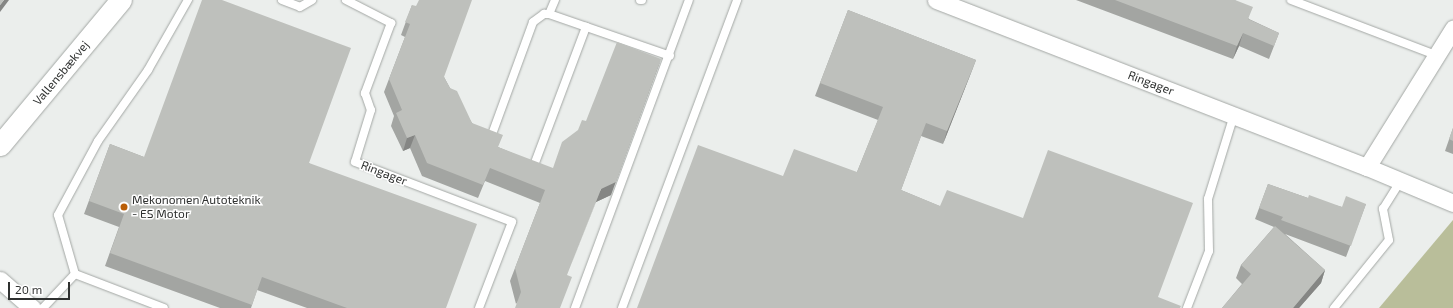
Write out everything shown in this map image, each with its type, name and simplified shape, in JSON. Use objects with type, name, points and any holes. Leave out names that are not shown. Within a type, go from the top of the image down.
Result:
[{"type":"street","name":"Vallensbækvej","points":[[0,145],[121,0]]},
{"type":"street","name":"Ringager","points":[[936,0],[1367,167],[1453,203]]},
{"type":"street","points":[[1367,167],[1453,29]]},
{"type":"street","points":[[0,280],[32,308]]},
{"type":"lane","points":[[74,274],[58,215],[98,141],[148,70],[188,0]]},
{"type":"lane","points":[[282,0],[300,7],[312,0]]},
{"type":"lane","name":"Ringager","points":[[346,0],[391,23],[365,93],[371,110],[355,162],[512,222],[479,308]]},
{"type":"lane","points":[[550,14],[555,0]]},
{"type":"lane","points":[[575,308],[670,56],[689,0]]},
{"type":"lane","points":[[622,308],[737,0]]},
{"type":"lane","points":[[1292,0],[1436,55]]},
{"type":"lane","points":[[491,137],[533,22],[544,14],[550,14],[670,56]]},
{"type":"lane","points":[[533,168],[586,27]]},
{"type":"lane","points":[[1188,308],[1209,251],[1208,199],[1234,115]]},
{"type":"lane","points":[[1334,308],[1389,240],[1383,209],[1400,182]]},
{"type":"lane","points":[[43,308],[74,274]]},
{"type":"lane","points":[[74,274],[164,308]]},
{"type":"green space","points":[[1453,220],[1453,308],[1379,308]]},
{"type":"building","points":[[202,0],[222,0],[351,48],[309,163],[477,224],[446,308],[347,308],[262,277],[252,305],[110,253],[124,214],[89,201],[110,144],[144,157]]},
{"type":"building","points":[[419,0],[472,0],[444,77],[450,88],[457,91],[472,123],[503,135],[498,147],[553,168],[562,142],[578,130],[582,120],[586,121],[617,42],[661,59],[616,182],[601,189],[567,275],[572,277],[560,308],[515,308],[521,292],[515,268],[545,190],[490,168],[483,185],[427,163],[415,135],[407,138],[396,113],[402,110],[389,79],[410,24],[405,22],[412,5],[416,6]]},
{"type":"building","points":[[1115,0],[1235,0],[1253,7],[1248,19],[1279,33],[1274,46],[1243,33],[1237,46]]},
{"type":"building","points":[[848,10],[976,60],[947,131],[926,123],[901,190],[940,206],[947,190],[1023,218],[1048,150],[1193,203],[1158,297],[1181,306],[1180,308],[637,308],[698,145],[783,176],[794,149],[857,172],[883,107],[820,83]]},
{"type":"building","points":[[1453,128],[1453,141],[1449,139]]},
{"type":"building","points":[[1268,184],[1308,198],[1309,195],[1342,207],[1346,196],[1366,204],[1351,246],[1281,220],[1283,217],[1259,208]]},
{"type":"building","points":[[1275,226],[1325,270],[1293,308],[1222,308],[1251,274],[1241,265]]},
{"type":"place","name":"Mekonomen Autoteknik - ES Motor","points":[[124,207]]}]
